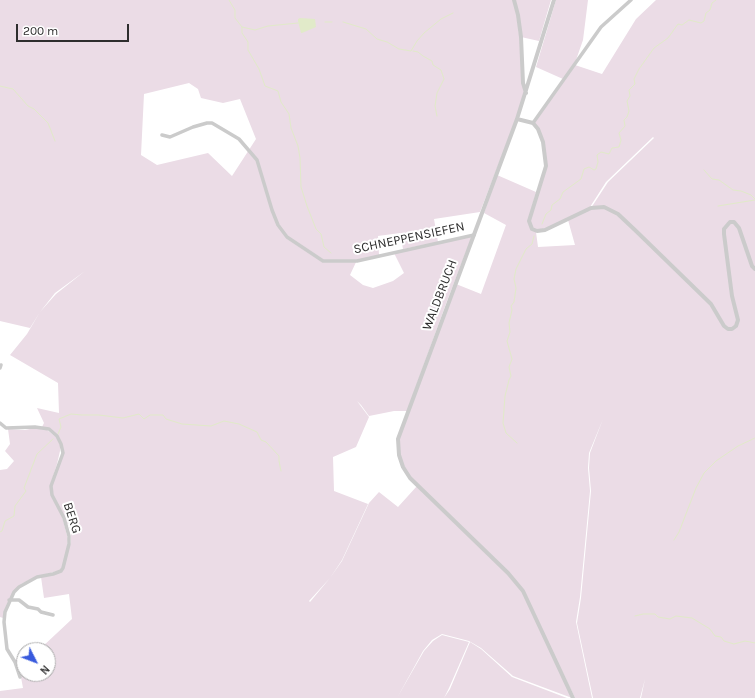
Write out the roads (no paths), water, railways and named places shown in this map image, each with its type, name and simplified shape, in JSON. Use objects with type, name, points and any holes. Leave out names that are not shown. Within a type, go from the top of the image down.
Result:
[{"type":"street","points":[[514,0],[520,30],[523,83],[526,92]]},
{"type":"street","name":"WALDBRUCH","points":[[554,0],[517,119],[398,439],[399,455],[404,470],[410,478],[508,573],[523,591],[573,698]]},
{"type":"street","points":[[533,123],[601,27],[631,0]]},
{"type":"street","points":[[517,119],[533,123],[538,129],[543,142],[546,166],[529,221],[532,228],[537,231],[546,230],[591,208],[604,207],[618,214],[711,304],[724,326],[728,329],[732,329],[736,326],[738,320],[732,296],[724,234],[724,229],[730,222],[734,222],[739,228],[752,266],[755,269]]},
{"type":"street","name":"SCHNEPPENSIEFEN","points":[[162,135],[170,137],[178,135],[193,127],[212,123],[239,139],[257,160],[278,225],[287,237],[323,261],[358,261],[474,235]]},
{"type":"street","name":"BERG","points":[[0,424],[6,428],[21,427],[49,430],[57,436],[62,444],[63,453],[51,486],[51,490],[64,518],[69,536],[69,544],[62,571],[37,577],[19,587],[9,600],[5,612],[4,622],[7,649],[16,665]]},
{"type":"street","points":[[9,600],[19,600],[28,607],[38,609],[41,612],[53,616]]},
{"type":"street","points":[[0,624],[4,622]]},
{"type":"waterway","points":[[229,0],[235,10],[235,18],[242,27],[242,33],[248,42],[248,50],[259,69],[265,86],[278,91],[281,102],[289,114],[291,128],[298,146],[300,158],[301,187],[316,229],[321,234],[324,247],[331,253]]},
{"type":"waterway","points":[[542,224],[546,214],[551,210],[552,205],[560,199],[563,192],[581,179],[584,169],[589,167],[594,170],[596,169],[598,162],[597,155],[601,152],[609,154],[612,148],[619,147],[621,140],[619,133],[625,126],[624,120],[629,111],[627,101],[630,96],[629,90],[635,84],[634,79],[639,69],[654,48],[668,38],[678,24],[682,25],[689,20],[701,23],[704,21],[706,13],[710,10],[712,3],[716,0]]},
{"type":"waterway","points":[[343,22],[366,29],[377,39],[387,42],[399,49],[411,51],[424,33],[441,19],[453,13]]},
{"type":"waterway","points":[[325,22],[332,22]]},
{"type":"waterway","points":[[242,27],[255,30],[268,26],[298,23]]},
{"type":"waterway","points":[[413,51],[418,52],[432,61],[433,65],[441,70],[444,79],[437,93],[435,106],[437,116]]},
{"type":"waterway","points":[[0,86],[13,89],[28,106],[34,109],[48,123],[55,141]]},
{"type":"waterway","points":[[704,170],[712,179],[719,180],[733,190],[751,195],[755,199]]},
{"type":"waterway","points":[[718,206],[755,200]]},
{"type":"waterway","points":[[517,443],[506,433],[503,423],[505,396],[511,376],[509,367],[512,359],[507,341],[510,332],[509,323],[512,310],[511,306],[514,302],[516,288],[514,279],[516,269],[526,249],[532,244],[534,236]]},
{"type":"waterway","points":[[58,434],[61,427],[59,419],[71,414],[123,418],[139,414],[144,419],[150,415],[163,415],[166,419],[182,424],[211,426],[224,421],[239,424],[257,432],[261,440],[266,442],[279,456],[281,471]]},
{"type":"waterway","points":[[674,540],[679,532],[696,488],[704,473],[716,461],[738,446],[755,438]]},
{"type":"waterway","points":[[0,532],[2,531],[5,521],[14,516],[15,506],[26,491],[24,488],[37,454],[53,439]]},
{"type":"waterway","points":[[635,616],[655,614],[658,617],[670,619],[676,616],[692,618],[710,629],[715,636],[721,637],[724,641],[734,644],[745,641],[755,643]]}]
